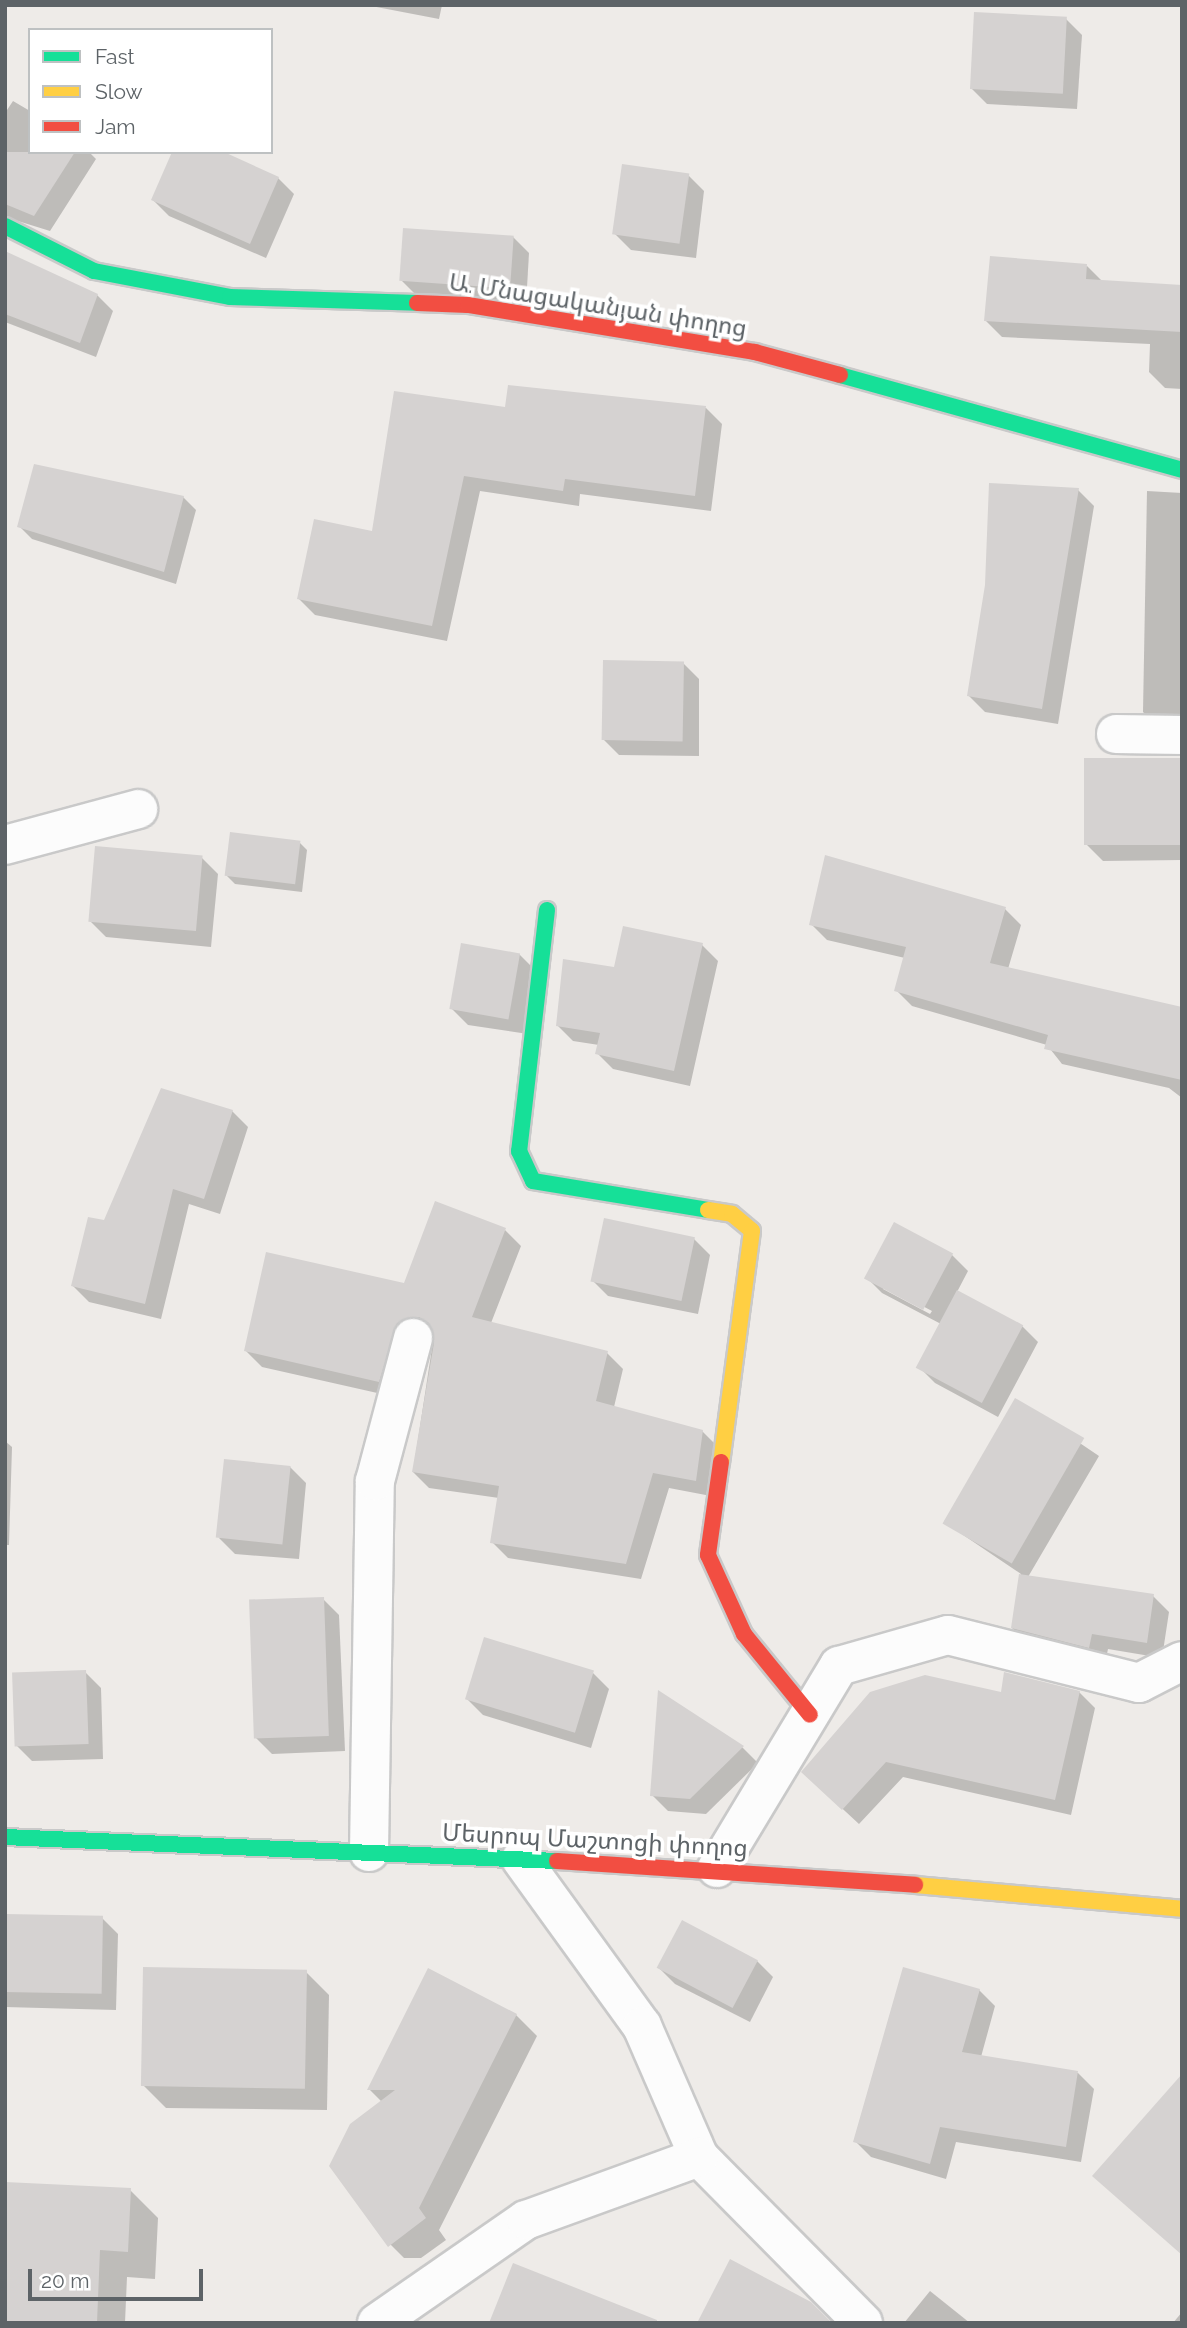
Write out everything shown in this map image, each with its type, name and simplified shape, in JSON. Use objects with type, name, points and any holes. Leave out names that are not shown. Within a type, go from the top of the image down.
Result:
[{"type":"street","name":"Ա. Մնացականյան փողոց","points":[[5,226],[94,271],[230,297],[468,305],[755,352],[1182,470]]},
{"type":"street","points":[[1116,734],[1182,735]]},
{"type":"street","points":[[5,845],[138,809]]},
{"type":"street","points":[[547,910],[519,1151],[533,1181],[732,1214],[752,1231],[708,1555],[744,1634],[810,1715]]},
{"type":"street","points":[[369,1852],[375,1481],[413,1338]]},
{"type":"street","points":[[717,1868],[839,1666],[948,1635],[1139,1683],[1182,1661]]},
{"type":"street","name":"Մեսրոպ Մաշտոցի փողոց","points":[[5,1837],[717,1868],[1182,1909]]},
{"type":"street","points":[[522,1859],[642,2026],[699,2157],[863,2323]]},
{"type":"street","points":[[377,2323],[526,2220],[699,2157]]},
{"type":"building","points":[[974,12],[1067,17],[1063,94],[970,89]]},
{"type":"building","points":[[5,152],[74,154],[34,216],[5,204]]},
{"type":"building","points":[[171,154],[228,154],[279,177],[250,244],[151,200]]},
{"type":"building","points":[[622,164],[689,173],[679,244],[612,234]]},
{"type":"building","points":[[403,228],[514,236],[510,289],[399,281]]},
{"type":"building","points":[[5,251],[98,294],[80,343],[5,314]]},
{"type":"building","points":[[990,256],[1087,264],[1086,279],[1182,285],[1182,332],[984,321]]},
{"type":"building","points":[[508,385],[706,406],[695,496],[565,479],[563,491],[464,476],[432,626],[297,599],[314,519],[372,531],[394,391],[505,407]]},
{"type":"building","points":[[34,464],[184,496],[164,572],[17,527]]},
{"type":"building","points":[[989,483],[1079,488],[1042,709],[967,696],[985,585]]},
{"type":"building","points":[[603,660],[684,661],[683,741],[602,740]]},
{"type":"building","points":[[1084,758],[1182,758],[1182,845],[1084,845]]},
{"type":"building","points":[[230,832],[300,841],[295,884],[225,876]]},
{"type":"building","points":[[95,846],[203,855],[196,931],[88,922]]},
{"type":"building","points":[[825,855],[1006,907],[990,963],[1182,1007],[1182,1080],[1044,1049],[1048,1035],[894,991],[906,947],[809,925]]},
{"type":"building","points":[[623,926],[703,943],[674,1071],[595,1054],[600,1033],[556,1026],[563,959],[614,967]]},
{"type":"building","points":[[461,943],[520,953],[508,1019],[449,1009]]},
{"type":"building","points":[[161,1088],[233,1110],[204,1199],[173,1189],[145,1304],[71,1286],[88,1217],[104,1220]]},
{"type":"building","points":[[435,1201],[506,1228],[472,1317],[608,1351],[596,1401],[703,1430],[696,1481],[653,1473],[626,1564],[490,1543],[499,1486],[412,1472],[434,1343],[429,1323],[419,1317],[397,1323],[379,1382],[244,1351],[266,1252],[404,1283]]},
{"type":"building","points":[[604,1218],[695,1237],[681,1301],[590,1282]]},
{"type":"building","points":[[894,1222],[953,1253],[923,1310],[864,1279]]},
{"type":"building","points":[[957,1290],[1023,1325],[982,1403],[916,1368]]},
{"type":"building","points":[[1015,1398],[1084,1438],[1012,1564],[942,1524]]},
{"type":"building","points":[[224,1459],[291,1466],[282,1545],[216,1538]]},
{"type":"building","points":[[1019,1574],[1154,1594],[1147,1643],[1092,1634],[1089,1648],[1011,1628]]},
{"type":"building","points":[[324,1597],[329,1736],[254,1739],[249,1600]]},
{"type":"building","points":[[484,1637],[594,1671],[575,1733],[465,1699]]},
{"type":"building","points":[[86,1670],[89,1744],[15,1747],[12,1673]]},
{"type":"building","points":[[1004,1672],[1080,1691],[1055,1800],[886,1762],[842,1810],[801,1772],[870,1692],[925,1675],[1001,1692]]},
{"type":"building","points":[[658,1690],[744,1746],[690,1799],[650,1796]]},
{"type":"building","points":[[5,1914],[103,1916],[102,1994],[5,1992]]},
{"type":"building","points":[[682,1920],[758,1960],[733,2008],[657,1968]]},
{"type":"building","points":[[143,1967],[307,1970],[305,2089],[141,2086]]},
{"type":"building","points":[[903,1967],[980,1989],[962,2052],[1078,2071],[1066,2147],[940,2127],[930,2164],[853,2142]]},
{"type":"building","points":[[428,1968],[517,2014],[419,2208],[426,2218],[388,2247],[329,2166],[350,2124],[395,2090],[367,2090]]},
{"type":"building","points":[[1182,2074],[1182,2255],[1092,2176]]},
{"type":"building","points":[[5,2182],[131,2188],[128,2252],[100,2250],[97,2323],[5,2323]]},
{"type":"building","points":[[730,2259],[811,2302],[832,2323],[697,2323]]},
{"type":"building","points":[[513,2263],[657,2320],[657,2323],[489,2323]]},
{"type":"traffic: fast","points":[[5,226],[94,271],[230,297],[417,303]]},
{"type":"traffic: fast","points":[[840,375],[1182,470]]},
{"type":"traffic: fast","points":[[547,910],[519,1151],[533,1181],[708,1210]]},
{"type":"traffic: fast","points":[[5,1837],[557,1861]]},
{"type":"traffic: slow","points":[[708,1210],[732,1214],[752,1231],[721,1462]]},
{"type":"traffic: slow","points":[[915,1885],[1182,1909]]},
{"type":"traffic: jam","points":[[417,303],[468,305],[755,352],[840,375]]},
{"type":"traffic: jam","points":[[721,1462],[708,1555],[744,1634],[810,1715]]},
{"type":"traffic: jam","points":[[557,1861],[915,1885]]}]
